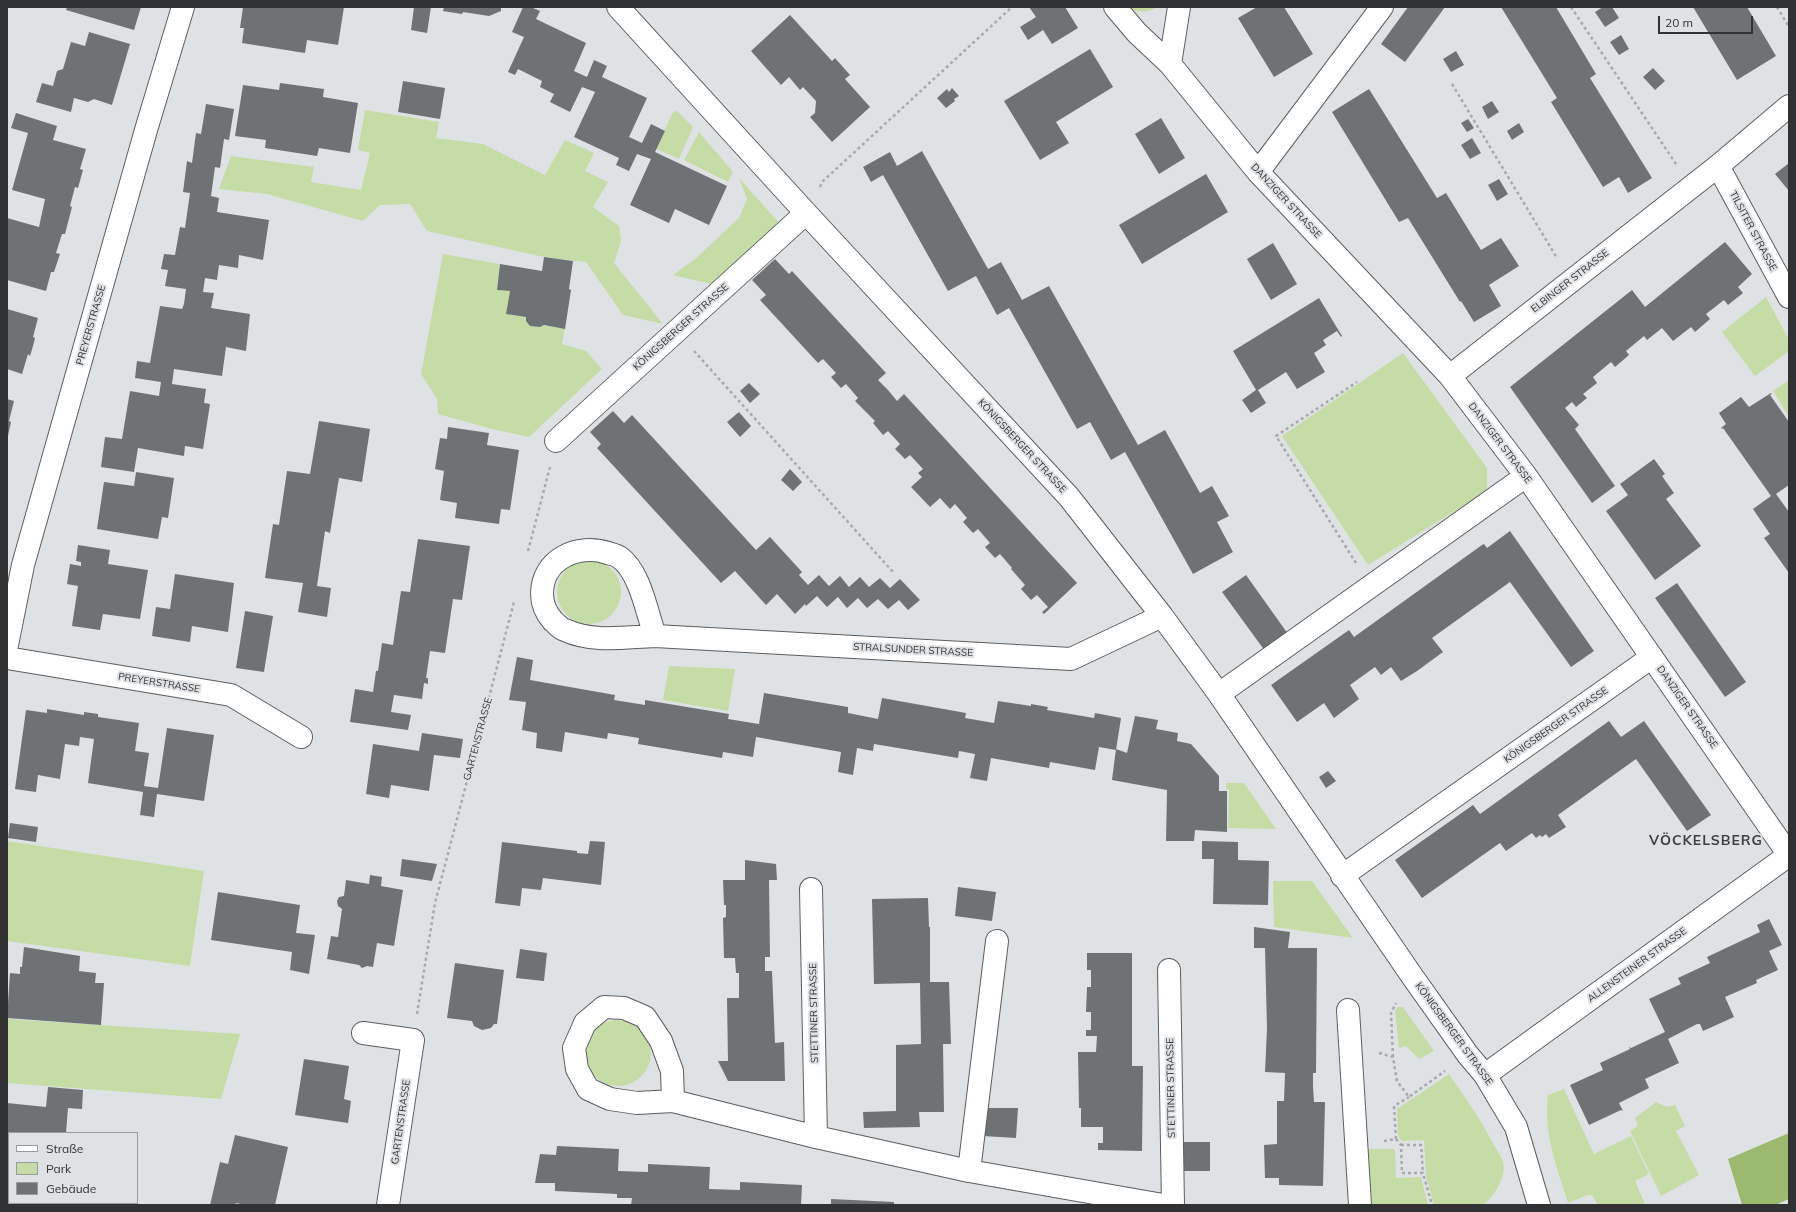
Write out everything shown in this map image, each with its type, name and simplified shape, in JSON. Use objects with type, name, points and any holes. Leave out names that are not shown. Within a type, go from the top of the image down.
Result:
[{"type":"street","name":"PREYERSTRASSE","points":[[7,645],[23,565],[144,137],[183,7]]},
{"type":"street","name":"KÖNIGSBERGER STRASSE","points":[[618,7],[1069,497],[1162,616],[1219,694],[1342,876],[1412,976],[1468,1055],[1485,1075],[1516,1127],[1539,1205]]},
{"type":"street","name":"DANZIGER STRASSE","points":[[1115,7],[1137,33],[1170,64],[1258,172],[1450,376],[1526,476],[1789,855]]},
{"type":"street","points":[[1170,64],[1179,7]]},
{"type":"street","points":[[1258,172],[1382,7]]},
{"type":"street","name":"ELBINGER STRASSE","points":[[1450,376],[1718,166],[1789,106]]},
{"type":"street","name":"TILSITER STRASSE","points":[[1718,166],[1789,297]]},
{"type":"street","name":"KÖNIGSBERGER STRASSE","points":[[556,441],[806,213]]},
{"type":"street","points":[[1219,694],[1526,476]]},
{"type":"street","name":"STRALSUNDER STRASSE","points":[[655,636],[635,574],[619,557],[598,550],[578,551],[566,555],[558,561],[549,570],[542,582],[542,601],[548,615],[563,630],[598,639],[655,636],[1071,659],[1162,616]]},
{"type":"street","name":"KÖNIGSBERGER STRASSE","points":[[1342,876],[1652,657]]},
{"type":"street","name":"PREYERSTRASSE","points":[[7,658],[231,695],[301,737]]},
{"type":"street","name":"ALLENSTEINER STRASSE","points":[[1485,1075],[1789,855]]},
{"type":"street","name":"STETTINER STRASSE","points":[[811,889],[816,1137]]},
{"type":"street","points":[[969,1171],[997,941]]},
{"type":"street","name":"STETTINER STRASSE","points":[[1169,970],[1173,1205]]},
{"type":"street","points":[[673,1101],[672,1071],[661,1041],[645,1016],[624,1008],[604,1007],[585,1023],[574,1048],[577,1069],[588,1089],[610,1099],[637,1104],[673,1101],[816,1137],[969,1171],[1163,1205]]},
{"type":"street","points":[[1348,1010],[1355,1145],[1360,1205]]},
{"type":"street","points":[[363,1033],[412,1040]]},
{"type":"street","name":"GARTENSTRASSE","points":[[388,1205],[412,1040]]},
{"type":"path","points":[[806,213],[822,182],[1012,7]]},
{"type":"path","points":[[1570,7],[1691,186]]},
{"type":"path","points":[[1777,7],[1789,27]]},
{"type":"path","points":[[1452,84],[1560,263]]},
{"type":"path","points":[[676,332],[893,572]]},
{"type":"path","points":[[1357,382],[1276,436],[1371,587]]},
{"type":"path","points":[[526,558],[556,441]]},
{"type":"path","name":"GARTENSTRASSE","points":[[412,1040],[435,903],[516,596]]},
{"type":"path","points":[[1409,1097],[1397,1081],[1393,1057],[1391,1013],[1412,976]]},
{"type":"path","points":[[1350,1044],[1393,1057]]},
{"type":"path","points":[[1423,1173],[1402,1173],[1401,1145],[1396,1140],[1394,1106],[1468,1055]]},
{"type":"path","points":[[1355,1145],[1396,1140]]},
{"type":"path","points":[[1401,1145],[1422,1145],[1423,1173],[1432,1205]]},
{"type":"green space","points":[[1125,7],[1158,7],[1149,11],[1141,12]]},
{"type":"green space","points":[[365,110],[439,122],[436,138],[483,144],[545,175],[565,140],[594,153],[585,171],[608,182],[593,207],[619,226],[621,241],[614,263],[663,324],[623,315],[586,262],[544,257],[427,231],[410,204],[380,205],[363,221],[267,194],[219,189],[231,156],[314,167],[311,182],[361,190],[370,153],[358,150]]},
{"type":"green space","points":[[677,111],[693,127],[679,159],[656,149],[673,112]]},
{"type":"green space","points":[[699,132],[733,172],[728,182],[684,160]]},
{"type":"green space","points":[[739,178],[782,226],[715,285],[673,275],[695,259],[739,218],[747,199]]},
{"type":"green space","points":[[443,254],[500,264],[497,290],[510,291],[506,314],[526,317],[526,321],[534,326],[548,326],[565,329],[562,344],[586,351],[602,369],[529,437],[492,429],[438,414],[437,399],[421,374]]},
{"type":"green space","points":[[1766,297],[1789,340],[1789,351],[1755,376],[1722,332]]},
{"type":"green space","points":[[1403,353],[1487,468],[1487,491],[1368,565],[1282,436]]},
{"type":"green space","points":[[1789,380],[1789,417],[1773,391]]},
{"type":"green space","points":[[583,560],[595,560],[612,569],[619,580],[621,592],[619,604],[612,615],[595,624],[583,624],[571,619],[562,610],[557,598],[557,586],[562,574],[571,565]]},
{"type":"green space","points":[[669,666],[735,669],[728,711],[663,700]]},
{"type":"green space","points":[[1226,783],[1244,783],[1276,829],[1228,828],[1229,789],[1226,789]]},
{"type":"green space","points":[[7,841],[204,871],[190,966],[7,941]]},
{"type":"green space","points":[[1273,881],[1312,881],[1353,938],[1274,927]]},
{"type":"green space","points":[[1398,1007],[1403,1007],[1434,1051],[1419,1059],[1406,1046],[1399,1048],[1395,1011]]},
{"type":"green space","points":[[7,1019],[240,1034],[221,1099],[7,1083]]},
{"type":"green space","points":[[618,1020],[631,1022],[641,1030],[649,1040],[651,1053],[649,1066],[641,1076],[631,1084],[618,1086],[605,1084],[595,1076],[587,1066],[585,1053],[587,1040],[595,1030],[605,1022]]},
{"type":"green space","points":[[1449,1074],[1467,1100],[1503,1162],[1503,1174],[1499,1186],[1483,1205],[1434,1205],[1426,1176],[1424,1140],[1402,1141],[1398,1136],[1397,1109]]},
{"type":"green space","points":[[1564,1089],[1594,1154],[1631,1136],[1649,1174],[1635,1181],[1645,1204],[1598,1205],[1592,1195],[1588,1195],[1568,1203],[1552,1150],[1547,1123],[1548,1095]]},
{"type":"green space","points":[[1656,1102],[1667,1107],[1675,1105],[1685,1126],[1676,1131],[1699,1175],[1661,1196],[1630,1131],[1638,1126],[1635,1118]]},
{"type":"green space","points":[[1789,1133],[1789,1199],[1775,1205],[1742,1205],[1728,1159]]},
{"type":"green space","points":[[1366,1149],[1395,1149],[1396,1178],[1421,1177],[1428,1205],[1370,1205]]},
{"type":"building","points":[[67,7],[141,7],[134,30],[66,10]]},
{"type":"building","points":[[243,7],[344,7],[338,45],[307,40],[305,53],[242,43],[244,28],[240,28]]},
{"type":"building","points":[[414,7],[431,7],[427,33],[411,30]]},
{"type":"building","points":[[444,7],[501,7],[501,11],[489,16],[443,11]]},
{"type":"building","points":[[523,7],[531,7],[540,11],[536,19],[586,43],[574,71],[587,77],[594,60],[607,66],[602,77],[647,98],[629,137],[642,143],[651,124],[665,131],[655,152],[727,186],[709,225],[675,209],[669,223],[630,205],[651,159],[637,154],[629,171],[616,165],[619,158],[574,137],[595,92],[582,87],[570,112],[550,102],[554,94],[540,87],[542,81],[518,69],[515,75],[508,72],[524,37],[512,32]]},
{"type":"building","points":[[1029,7],[1065,7],[1078,28],[1052,44],[1043,30],[1028,40],[1020,27],[1036,17]]},
{"type":"building","points":[[1257,7],[1284,7],[1313,54],[1274,77],[1238,18]]},
{"type":"building","points":[[1408,7],[1445,7],[1405,62],[1381,44]]},
{"type":"building","points":[[1501,7],[1556,7],[1596,74],[1590,78],[1652,178],[1628,193],[1619,177],[1603,187],[1551,102],[1557,98]]},
{"type":"building","points":[[1603,7],[1612,7],[1619,18],[1605,27],[1595,12]]},
{"type":"building","points":[[1693,7],[1747,7],[1776,56],[1737,80]]},
{"type":"building","points":[[790,15],[832,61],[835,58],[850,75],[845,79],[870,107],[832,142],[810,117],[815,113],[816,101],[803,87],[800,90],[789,77],[781,85],[751,51]]},
{"type":"building","points":[[89,32],[130,44],[112,105],[94,99],[88,102],[74,98],[71,112],[36,102],[42,83],[53,86],[57,71],[63,69],[71,42],[85,46]]},
{"type":"building","points":[[1621,35],[1629,49],[1619,55],[1610,42]]},
{"type":"building","points":[[1090,49],[1113,87],[1056,122],[1069,143],[1040,160],[1004,101]]},
{"type":"building","points":[[1456,51],[1464,65],[1451,72],[1443,59]]},
{"type":"building","points":[[1653,68],[1665,81],[1655,90],[1643,77]]},
{"type":"building","points":[[403,81],[445,88],[440,119],[398,112]]},
{"type":"building","points":[[280,83],[324,89],[323,97],[358,103],[350,153],[319,148],[317,156],[265,148],[266,140],[235,136],[243,85],[279,90]]},
{"type":"building","points":[[952,88],[959,96],[946,108],[937,98],[947,89],[949,92]]},
{"type":"building","points":[[1369,89],[1437,198],[1446,193],[1481,250],[1501,238],[1519,266],[1489,285],[1501,306],[1474,322],[1408,218],[1399,222],[1332,112]]},
{"type":"building","points":[[1492,101],[1499,112],[1488,119],[1482,107]]},
{"type":"building","points":[[206,104],[234,109],[229,140],[224,139],[220,168],[215,167],[211,196],[219,198],[217,212],[269,220],[263,260],[239,255],[238,268],[219,265],[217,280],[205,278],[203,292],[214,293],[211,308],[250,314],[246,351],[226,347],[222,376],[174,369],[172,384],[206,389],[204,403],[210,404],[203,449],[185,446],[184,456],[138,448],[134,472],[101,467],[105,437],[122,439],[130,391],[159,396],[161,382],[135,378],[137,361],[150,363],[160,306],[182,309],[184,304],[186,289],[165,286],[168,270],[161,269],[164,254],[175,255],[180,227],[185,228],[190,193],[183,192],[187,161],[192,163],[196,133],[201,134]]},
{"type":"building","points":[[16,113],[57,126],[53,140],[86,149],[80,169],[83,170],[78,188],[75,187],[70,206],[72,207],[65,234],[62,234],[56,253],[60,254],[54,272],[51,272],[46,291],[7,280],[7,218],[39,227],[45,199],[12,190],[28,133],[11,128]]},
{"type":"building","points":[[1161,118],[1185,158],[1159,174],[1135,134]]},
{"type":"building","points":[[1468,119],[1474,128],[1467,132],[1461,123]]},
{"type":"building","points":[[1519,123],[1524,132],[1512,140],[1507,131]]},
{"type":"building","points":[[1472,138],[1481,153],[1470,159],[1461,145]]},
{"type":"building","points":[[922,151],[988,269],[1001,262],[1022,300],[1049,286],[1138,445],[1165,430],[1200,493],[1212,486],[1229,516],[1217,522],[1233,552],[1193,574],[1125,452],[1111,460],[1090,422],[1077,429],[1009,308],[997,315],[976,276],[948,291],[883,175],[871,182],[863,167],[890,152],[897,166]]},
{"type":"building","points":[[1789,163],[1789,191],[1775,174]]},
{"type":"building","points":[[1206,174],[1228,212],[1142,264],[1119,225]]},
{"type":"building","points":[[1499,179],[1508,194],[1497,201],[1488,185]]},
{"type":"building","points":[[1725,242],[1752,274],[1738,287],[1743,293],[1728,305],[1724,300],[1706,314],[1710,319],[1695,332],[1691,327],[1673,341],[1662,328],[1647,340],[1644,336],[1626,351],[1629,355],[1615,367],[1611,362],[1593,377],[1597,383],[1583,394],[1587,398],[1576,407],[1572,402],[1565,408],[1579,425],[1575,429],[1615,486],[1592,503],[1510,387],[1632,290],[1645,307]]},
{"type":"building","points":[[1273,243],[1297,284],[1271,300],[1247,259]]},
{"type":"building","points":[[544,257],[573,261],[569,289],[571,290],[565,329],[544,325],[540,327],[530,326],[526,321],[526,317],[506,314],[510,291],[497,290],[500,264],[542,271]]},
{"type":"building","points":[[775,259],[789,274],[792,271],[886,373],[878,380],[897,401],[904,394],[1077,583],[1044,614],[1042,612],[1048,607],[1037,595],[1031,600],[1021,589],[1025,585],[1011,569],[1012,568],[1000,554],[995,558],[985,547],[990,543],[978,529],[973,533],[963,522],[967,518],[955,504],[950,509],[940,498],[930,507],[911,487],[922,477],[918,473],[923,469],[910,455],[905,459],[895,449],[900,444],[888,431],[883,435],[873,423],[875,421],[855,401],[858,398],[846,384],[841,388],[831,377],[836,373],[823,359],[818,363],[760,300],[766,295],[752,280]]},
{"type":"building","points":[[1319,298],[1342,336],[1341,337],[1337,331],[1323,340],[1326,345],[1314,353],[1325,372],[1297,389],[1286,372],[1258,390],[1266,403],[1251,413],[1242,400],[1256,390],[1233,351]]},
{"type":"building","points":[[7,309],[38,318],[33,337],[35,338],[33,346],[30,356],[28,354],[22,374],[7,369]]},
{"type":"building","points":[[749,383],[760,394],[750,403],[740,391]]},
{"type":"building","points":[[1771,393],[1772,394],[1770,395],[1789,422],[1789,485],[1776,494],[1789,512],[1789,573],[1764,538],[1770,534],[1753,509],[1771,496],[1723,428],[1721,428],[1726,424],[1719,413],[1741,397],[1749,407]]},
{"type":"building","points":[[7,399],[14,401],[9,421],[11,422],[8,436]]},
{"type":"building","points":[[613,411],[624,423],[632,415],[756,550],[770,537],[802,572],[799,575],[808,585],[819,575],[829,586],[840,576],[849,587],[860,577],[869,587],[880,578],[890,588],[900,579],[920,600],[908,610],[899,600],[888,609],[878,599],[867,608],[858,598],[847,608],[838,597],[827,607],[817,596],[806,606],[805,604],[795,614],[777,594],[766,605],[735,571],[721,583],[597,448],[601,444],[590,432]]},
{"type":"building","points":[[739,412],[751,426],[740,437],[727,422]]},
{"type":"building","points":[[319,421],[370,429],[362,482],[339,478],[330,533],[325,531],[317,586],[331,588],[327,617],[298,612],[303,583],[265,578],[273,524],[279,525],[287,471],[310,474]]},
{"type":"building","points":[[448,427],[489,433],[487,445],[519,450],[510,510],[501,509],[499,524],[455,518],[457,503],[440,500],[444,471],[435,469],[440,438],[447,439]]},
{"type":"building","points":[[1654,459],[1665,474],[1662,476],[1674,493],[1666,499],[1701,546],[1655,580],[1606,511],[1628,495],[1620,484]]},
{"type":"building","points":[[790,469],[802,482],[793,491],[781,480]]},
{"type":"building","points":[[136,472],[174,478],[168,518],[162,517],[158,539],[97,529],[104,482],[134,486]]},
{"type":"building","points":[[1510,531],[1594,651],[1571,667],[1510,582],[1432,638],[1443,652],[1417,671],[1401,681],[1391,667],[1381,675],[1375,667],[1350,685],[1359,699],[1334,718],[1324,703],[1297,722],[1271,685],[1349,630],[1354,637],[1482,545],[1484,544],[1487,548]]},
{"type":"building","points":[[418,539],[470,546],[462,600],[453,599],[445,653],[430,651],[426,678],[428,678],[428,684],[424,683],[422,699],[394,695],[391,712],[411,715],[408,730],[350,722],[355,689],[373,692],[382,643],[393,645],[401,591],[410,592]]},
{"type":"building","points":[[78,545],[110,550],[108,564],[148,570],[140,619],[103,614],[100,630],[72,626],[78,586],[67,584],[70,564],[81,566],[81,562],[76,561]]},
{"type":"building","points":[[175,574],[234,583],[228,632],[192,626],[190,642],[152,636],[156,607],[170,609]]},
{"type":"building","points":[[1246,575],[1288,634],[1265,651],[1222,592]]},
{"type":"building","points":[[1677,583],[1746,682],[1725,697],[1655,598]]},
{"type":"building","points":[[245,611],[273,616],[264,672],[236,668]]},
{"type":"building","points":[[517,657],[533,660],[530,680],[615,695],[614,700],[645,705],[645,700],[729,714],[728,719],[759,724],[764,693],[848,707],[848,713],[878,719],[882,698],[966,713],[965,718],[994,723],[998,701],[1048,707],[1047,710],[1094,718],[1095,713],[1121,718],[1116,750],[1099,747],[1095,770],[1050,762],[1049,768],[991,758],[987,781],[970,778],[975,754],[959,751],[958,758],[874,744],[873,751],[857,748],[853,775],[838,772],[841,752],[756,737],[753,757],[723,752],[722,758],[638,744],[639,738],[608,733],[607,739],[565,732],[562,752],[536,748],[537,733],[522,730],[526,702],[509,700]]},
{"type":"building","points":[[47,709],[84,715],[84,712],[98,714],[98,717],[139,723],[135,751],[149,753],[144,786],[158,788],[167,728],[214,735],[204,801],[157,794],[154,817],[140,815],[143,792],[88,783],[94,739],[80,737],[79,746],[65,744],[60,779],[38,775],[36,792],[15,789],[26,710],[47,713]]},
{"type":"building","points":[[1135,716],[1158,720],[1156,729],[1178,733],[1177,741],[1191,744],[1219,776],[1219,791],[1227,791],[1227,832],[1195,830],[1194,841],[1166,841],[1167,790],[1112,780],[1116,749],[1127,753]]},
{"type":"building","points":[[1609,721],[1621,737],[1644,721],[1711,815],[1687,831],[1636,759],[1558,815],[1566,827],[1549,838],[1546,834],[1542,837],[1540,835],[1536,838],[1532,833],[1506,851],[1500,843],[1422,898],[1395,860],[1473,805],[1480,814]]},
{"type":"building","points":[[422,733],[463,739],[460,758],[434,755],[429,791],[391,785],[389,798],[366,794],[373,744],[419,751]]},
{"type":"building","points":[[1328,771],[1336,781],[1326,788],[1319,777]]},
{"type":"building","points":[[10,823],[38,827],[36,842],[8,838]]},
{"type":"building","points":[[590,841],[605,842],[601,885],[543,878],[541,890],[522,888],[520,906],[495,903],[502,842],[577,851],[577,853],[588,854]]},
{"type":"building","points":[[1202,841],[1238,842],[1238,860],[1269,861],[1268,905],[1213,904],[1214,859],[1202,859]]},
{"type":"building","points":[[402,859],[437,864],[432,881],[400,876]]},
{"type":"building","points":[[745,860],[776,864],[777,880],[769,880],[770,957],[765,957],[765,971],[772,971],[775,1043],[784,1042],[785,1081],[728,1081],[718,1061],[728,1061],[727,998],[739,998],[739,973],[736,973],[735,958],[724,958],[723,918],[726,917],[726,905],[724,905],[723,880],[745,880]]},
{"type":"building","points":[[370,875],[382,877],[381,886],[403,890],[394,946],[377,943],[373,967],[367,966],[362,968],[359,965],[327,959],[331,936],[338,937],[342,909],[338,906],[337,901],[339,897],[344,896],[346,880],[369,884]]},
{"type":"building","points":[[958,887],[996,892],[992,921],[955,916]]},
{"type":"building","points":[[218,892],[300,905],[296,933],[315,935],[309,974],[290,970],[292,952],[211,940]]},
{"type":"building","points":[[928,898],[930,927],[930,982],[949,982],[951,1044],[943,1044],[944,1112],[919,1112],[920,1127],[864,1128],[863,1112],[896,1111],[896,1045],[921,1044],[920,983],[874,984],[872,899]]},
{"type":"building","points":[[1769,919],[1782,945],[1769,951],[1778,970],[1756,980],[1757,983],[1725,997],[1734,1017],[1703,1031],[1700,1024],[1697,1024],[1668,1039],[1679,1063],[1645,1079],[1649,1088],[1619,1103],[1623,1111],[1621,1110],[1589,1125],[1570,1085],[1603,1070],[1600,1063],[1630,1049],[1629,1047],[1631,1048],[1665,1032],[1649,999],[1681,984],[1678,978],[1710,963],[1707,957],[1760,932],[1757,925]]},
{"type":"building","points":[[1254,927],[1290,932],[1288,948],[1317,948],[1316,1073],[1313,1073],[1313,1086],[1314,1102],[1325,1102],[1323,1186],[1279,1185],[1279,1178],[1265,1178],[1264,1145],[1277,1144],[1277,1101],[1284,1101],[1285,1073],[1265,1072],[1267,1029],[1265,948],[1254,948]]},
{"type":"building","points":[[24,947],[80,956],[79,971],[96,973],[95,983],[104,983],[101,1025],[7,1018],[10,973],[20,974]]},
{"type":"building","points":[[520,949],[547,953],[544,981],[516,978]]},
{"type":"building","points":[[1087,953],[1132,953],[1132,1066],[1143,1066],[1142,1151],[1098,1150],[1098,1143],[1103,1143],[1103,1127],[1081,1127],[1081,1108],[1079,1108],[1078,1052],[1096,1052],[1097,1036],[1086,1036],[1086,1030],[1091,1030],[1091,1012],[1086,1012],[1087,987],[1091,987],[1091,970],[1087,970]]},
{"type":"building","points":[[455,963],[504,970],[497,1024],[494,1024],[491,1028],[482,1030],[474,1026],[472,1021],[447,1018]]},
{"type":"building","points":[[304,1059],[349,1066],[344,1099],[351,1101],[348,1123],[295,1115]]},
{"type":"building","points":[[48,1087],[83,1090],[82,1109],[68,1108],[66,1132],[8,1132],[7,1148],[7,1103],[46,1107]]},
{"type":"building","points":[[986,1108],[1018,1108],[1016,1138],[983,1136]]},
{"type":"building","points":[[235,1135],[288,1147],[275,1205],[246,1205],[236,1203],[235,1205],[210,1205],[220,1162],[228,1164]]},
{"type":"building","points":[[1180,1142],[1210,1142],[1210,1171],[1181,1171]]},
{"type":"building","points":[[557,1146],[619,1149],[618,1171],[648,1172],[648,1164],[710,1167],[709,1189],[740,1190],[740,1182],[802,1185],[801,1205],[631,1205],[632,1198],[617,1198],[617,1194],[555,1191],[555,1183],[535,1183],[540,1154],[556,1155]]},
{"type":"building","points":[[7,1187],[8,1204],[98,1204],[98,1205],[7,1205]]},
{"type":"building","points":[[831,1199],[894,1202],[894,1205],[831,1205]]},
{"type":"district","name":"VÖCKELSBERG","points":[[1706,841]]}]
